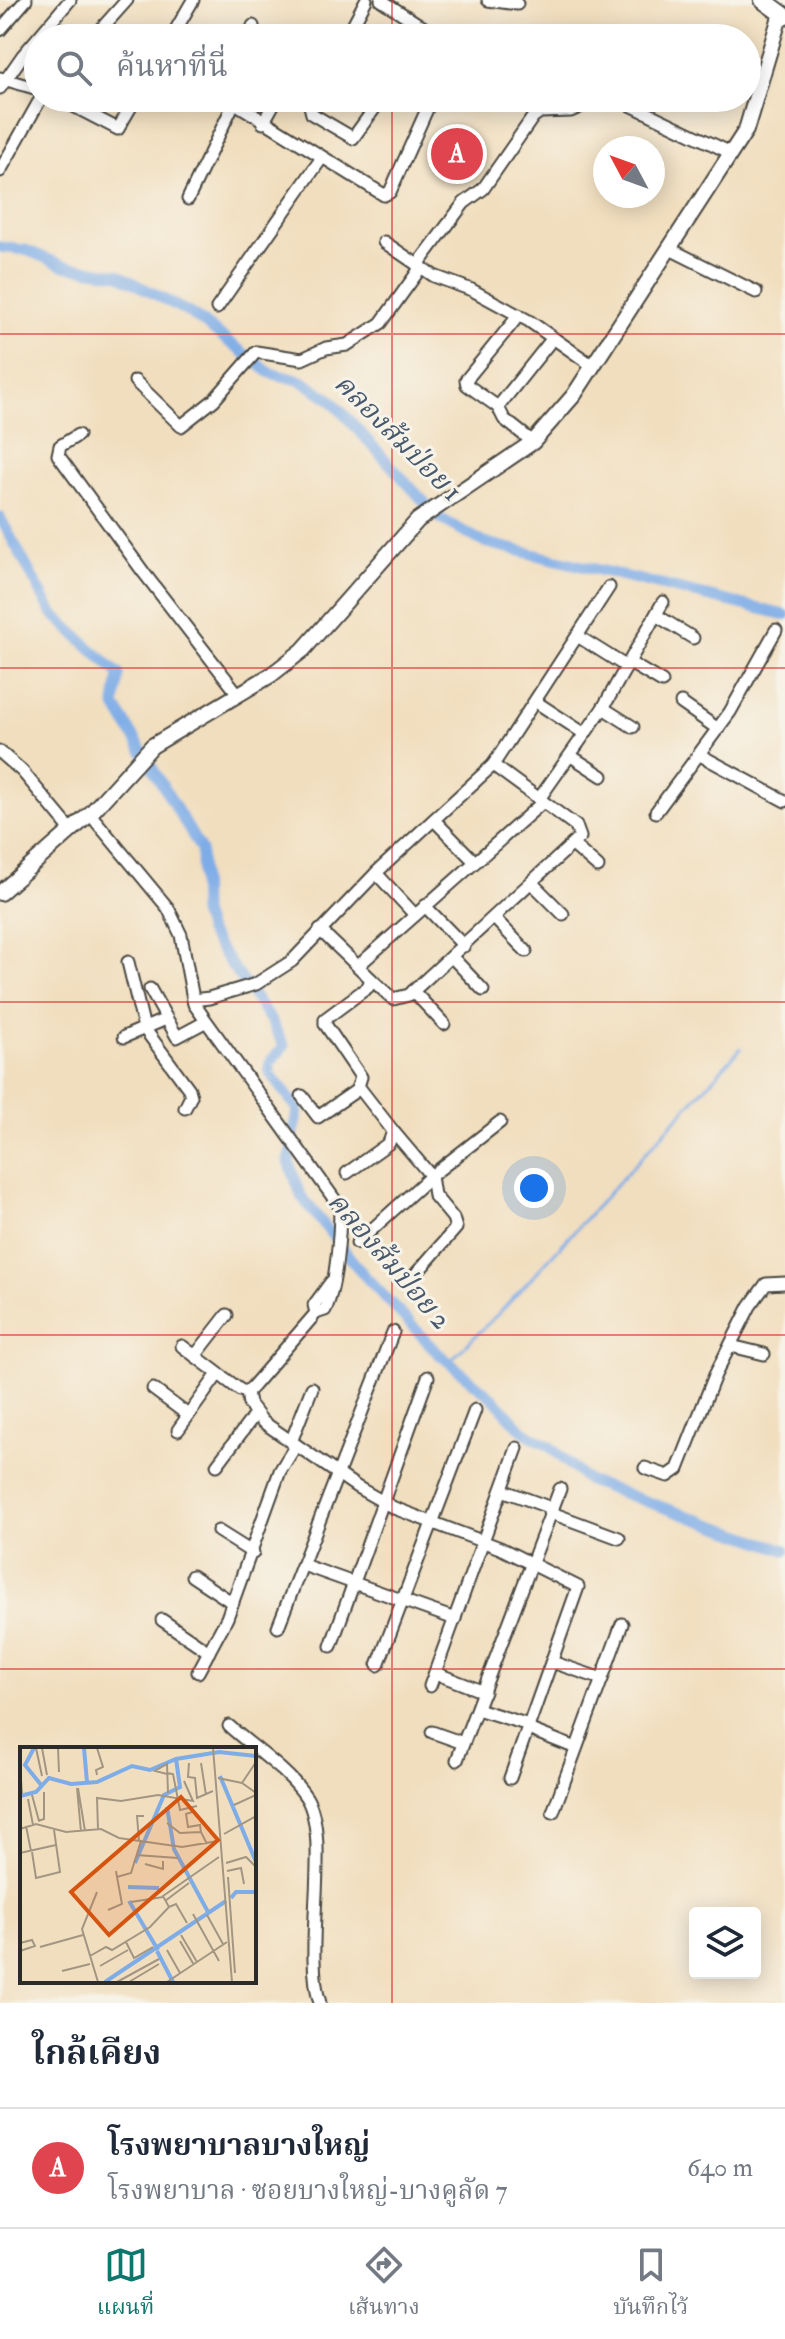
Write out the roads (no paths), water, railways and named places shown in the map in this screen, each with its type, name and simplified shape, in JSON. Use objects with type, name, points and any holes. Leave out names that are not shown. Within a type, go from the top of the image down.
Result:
[{"type":"main road","points":[[763,0],[783,14]]},
{"type":"street","points":[[0,30],[26,0]]},
{"type":"street","points":[[50,24],[70,0]]},
{"type":"street","points":[[106,24],[127,0]]},
{"type":"street","points":[[179,24],[193,0]]},
{"type":"street","points":[[353,24],[366,0]]},
{"type":"street","points":[[381,0],[399,6],[420,24]]},
{"type":"street","points":[[488,0],[517,4]]},
{"type":"street","points":[[761,86],[783,14]]},
{"type":"street","points":[[24,55],[2,82],[24,86]]},
{"type":"street","points":[[0,171],[5,149],[31,112]]},
{"type":"street","points":[[85,112],[118,129],[128,112]]},
{"type":"street","points":[[188,199],[226,112]]},
{"type":"street","points":[[246,112],[384,195],[390,192],[426,112]]},
{"type":"street","points":[[263,123],[269,112]]},
{"type":"street","points":[[312,112],[353,138],[372,112]]},
{"type":"street","points":[[135,381],[181,426],[214,400],[256,352],[302,359],[326,348],[347,345],[381,323],[421,267],[422,259],[462,206],[483,189],[533,117],[540,112]]},
{"type":"street","points":[[645,112],[731,153]]},
{"type":"street","points":[[0,893],[90,814],[147,751],[303,650],[418,520],[533,442],[574,395],[731,153],[752,112]]},
{"type":"street","points":[[217,308],[321,159]]},
{"type":"street","points":[[384,242],[421,267],[519,315],[593,366]]},
{"type":"street","points":[[670,249],[756,292]]},
{"type":"street","points":[[519,315],[466,380],[467,385],[498,407],[504,419],[533,442]]},
{"type":"street","points":[[498,407],[553,338]]},
{"type":"street","points":[[78,435],[60,446],[58,455],[238,694]]},
{"type":"street","points":[[193,1000],[256,984],[292,961],[376,873],[493,765],[609,587]]},
{"type":"street","points":[[358,966],[541,801],[603,708],[663,602]]},
{"type":"street","points":[[656,615],[693,638]]},
{"type":"street","points":[[656,812],[718,729],[776,630]]},
{"type":"street","points":[[579,637],[662,682]]},
{"type":"street","points":[[536,702],[585,734]]},
{"type":"street","points":[[681,703],[718,729]]},
{"type":"street","points":[[603,708],[633,727]]},
{"type":"street","points":[[0,752],[22,771],[71,830]]},
{"type":"street","points":[[700,755],[785,801]]},
{"type":"street","points":[[571,756],[602,776]]},
{"type":"street","points":[[320,930],[393,999],[413,991],[574,846],[581,832],[493,765]]},
{"type":"street","points":[[90,814],[168,908],[181,935],[193,1000],[205,1022],[340,1207],[331,1282],[333,1294],[325,1310],[316,1313],[247,1392]]},
{"type":"street","points":[[434,820],[475,862]]},
{"type":"street","points":[[574,846],[598,867]]},
{"type":"street","points":[[376,873],[415,915]]},
{"type":"street","points":[[533,884],[563,914]]},
{"type":"street","points":[[425,906],[464,946]]},
{"type":"street","points":[[494,918],[526,951]]},
{"type":"street","points":[[452,957],[483,990]]},
{"type":"street","points":[[128,962],[144,1028],[189,1089],[191,1096],[185,1108]]},
{"type":"street","points":[[302,1096],[318,1117],[358,1086],[361,1077],[325,1024],[325,1019],[368,987],[371,979]]},
{"type":"street","points":[[150,989],[177,1037],[205,1022]]},
{"type":"street","points":[[413,991],[444,1024]]},
{"type":"street","points":[[124,1037],[166,1019]]},
{"type":"street","points":[[358,1086],[431,1176],[434,1195],[453,1218],[456,1228],[415,1275]]},
{"type":"street","points":[[357,1243],[431,1176],[500,1122]]},
{"type":"street","points":[[347,1173],[389,1143],[393,1131]]},
{"type":"street","points":[[645,1468],[668,1476],[678,1469],[701,1407],[760,1291],[774,1282],[785,1283]]},
{"type":"street","points":[[195,1356],[227,1315]]},
{"type":"street","points":[[278,1627],[393,1332]]},
{"type":"street","points":[[182,1346],[247,1392],[256,1413],[338,1475],[384,1502],[530,1562],[578,1587],[510,1778]]},
{"type":"street","points":[[731,1346],[764,1354]]},
{"type":"street","points":[[178,1430],[218,1374]]},
{"type":"street","points":[[331,1646],[428,1377]]},
{"type":"street","points":[[198,1672],[233,1603],[312,1388]]},
{"type":"street","points":[[153,1389],[188,1415]]},
{"type":"street","points":[[378,1665],[475,1410]]},
{"type":"street","points":[[217,1465],[256,1413]]},
{"type":"street","points":[[430,1686],[517,1448]]},
{"type":"street","points":[[457,1760],[560,1489]]},
{"type":"street","points":[[502,1490],[619,1538]]},
{"type":"street","points":[[218,1531],[253,1553]]},
{"type":"street","points":[[303,1565],[455,1619]]},
{"type":"street","points":[[192,1576],[233,1603]]},
{"type":"street","points":[[162,1620],[209,1652]]},
{"type":"street","points":[[553,1812],[622,1624]]},
{"type":"street","points":[[552,1662],[602,1679]]},
{"type":"street","points":[[435,1673],[484,1692]]},
{"type":"street","points":[[477,1709],[576,1748]]},
{"type":"street","points":[[229,1726],[252,1747]]},
{"type":"street","points":[[432,1732],[463,1743]]},
{"type":"street","points":[[256,1751],[307,1798],[313,1821],[316,1896],[313,1945],[320,2003]]},
{"type":"waterway","name":"คลองส้มป่อย 1","points":[[0,247],[26,250],[65,266],[118,274],[193,315],[270,373],[302,381],[329,398],[438,517],[483,542],[785,615]]},
{"type":"waterway","name":"คลองส้มป่อย 2","points":[[0,517],[52,613],[119,674],[115,705],[201,850],[202,913],[208,932],[271,1021],[284,1046],[270,1063],[269,1071],[298,1110],[289,1162],[301,1196],[363,1274],[439,1354],[494,1399],[523,1431],[549,1446],[588,1481],[785,1550]]},
{"type":"waterway","points":[[449,1362],[506,1306],[741,1048]]},
{"type":"place","name":"โรงพยาบาลบางใหญ่","points":[[457,154]]}]
